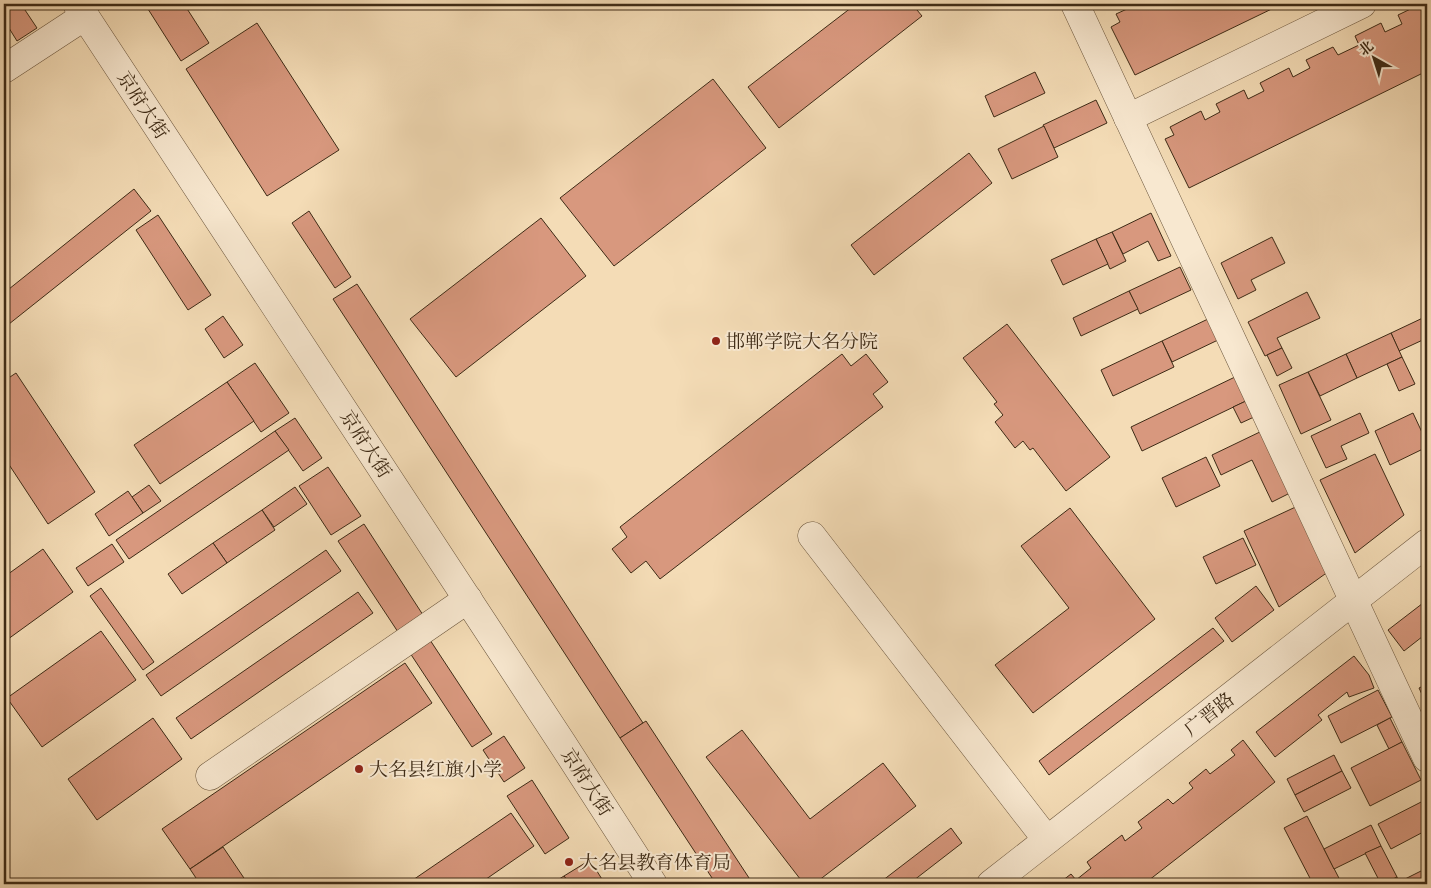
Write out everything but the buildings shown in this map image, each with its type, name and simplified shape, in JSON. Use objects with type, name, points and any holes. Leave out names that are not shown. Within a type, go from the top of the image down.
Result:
[{"type":"street","points":[[1075,4],[1427,758]]},
{"type":"street","points":[[1128,118],[1362,4]]},
{"type":"street","points":[[4,69],[81,10]]},
{"type":"street","name":"京府大街","points":[[81,10],[653,884]]},
{"type":"street","points":[[812,536],[1047,840]]},
{"type":"street","name":"广晋路","points":[[991,884],[1427,543]]},
{"type":"street","points":[[210,776],[468,599]]},
{"type":"place","name":"邯郸学院大名分院","points":[[716,341]]},
{"type":"place","name":"大名县红旗小学","points":[[359,769]]},
{"type":"place","name":"大名县教育体育局","points":[[569,862]]}]
